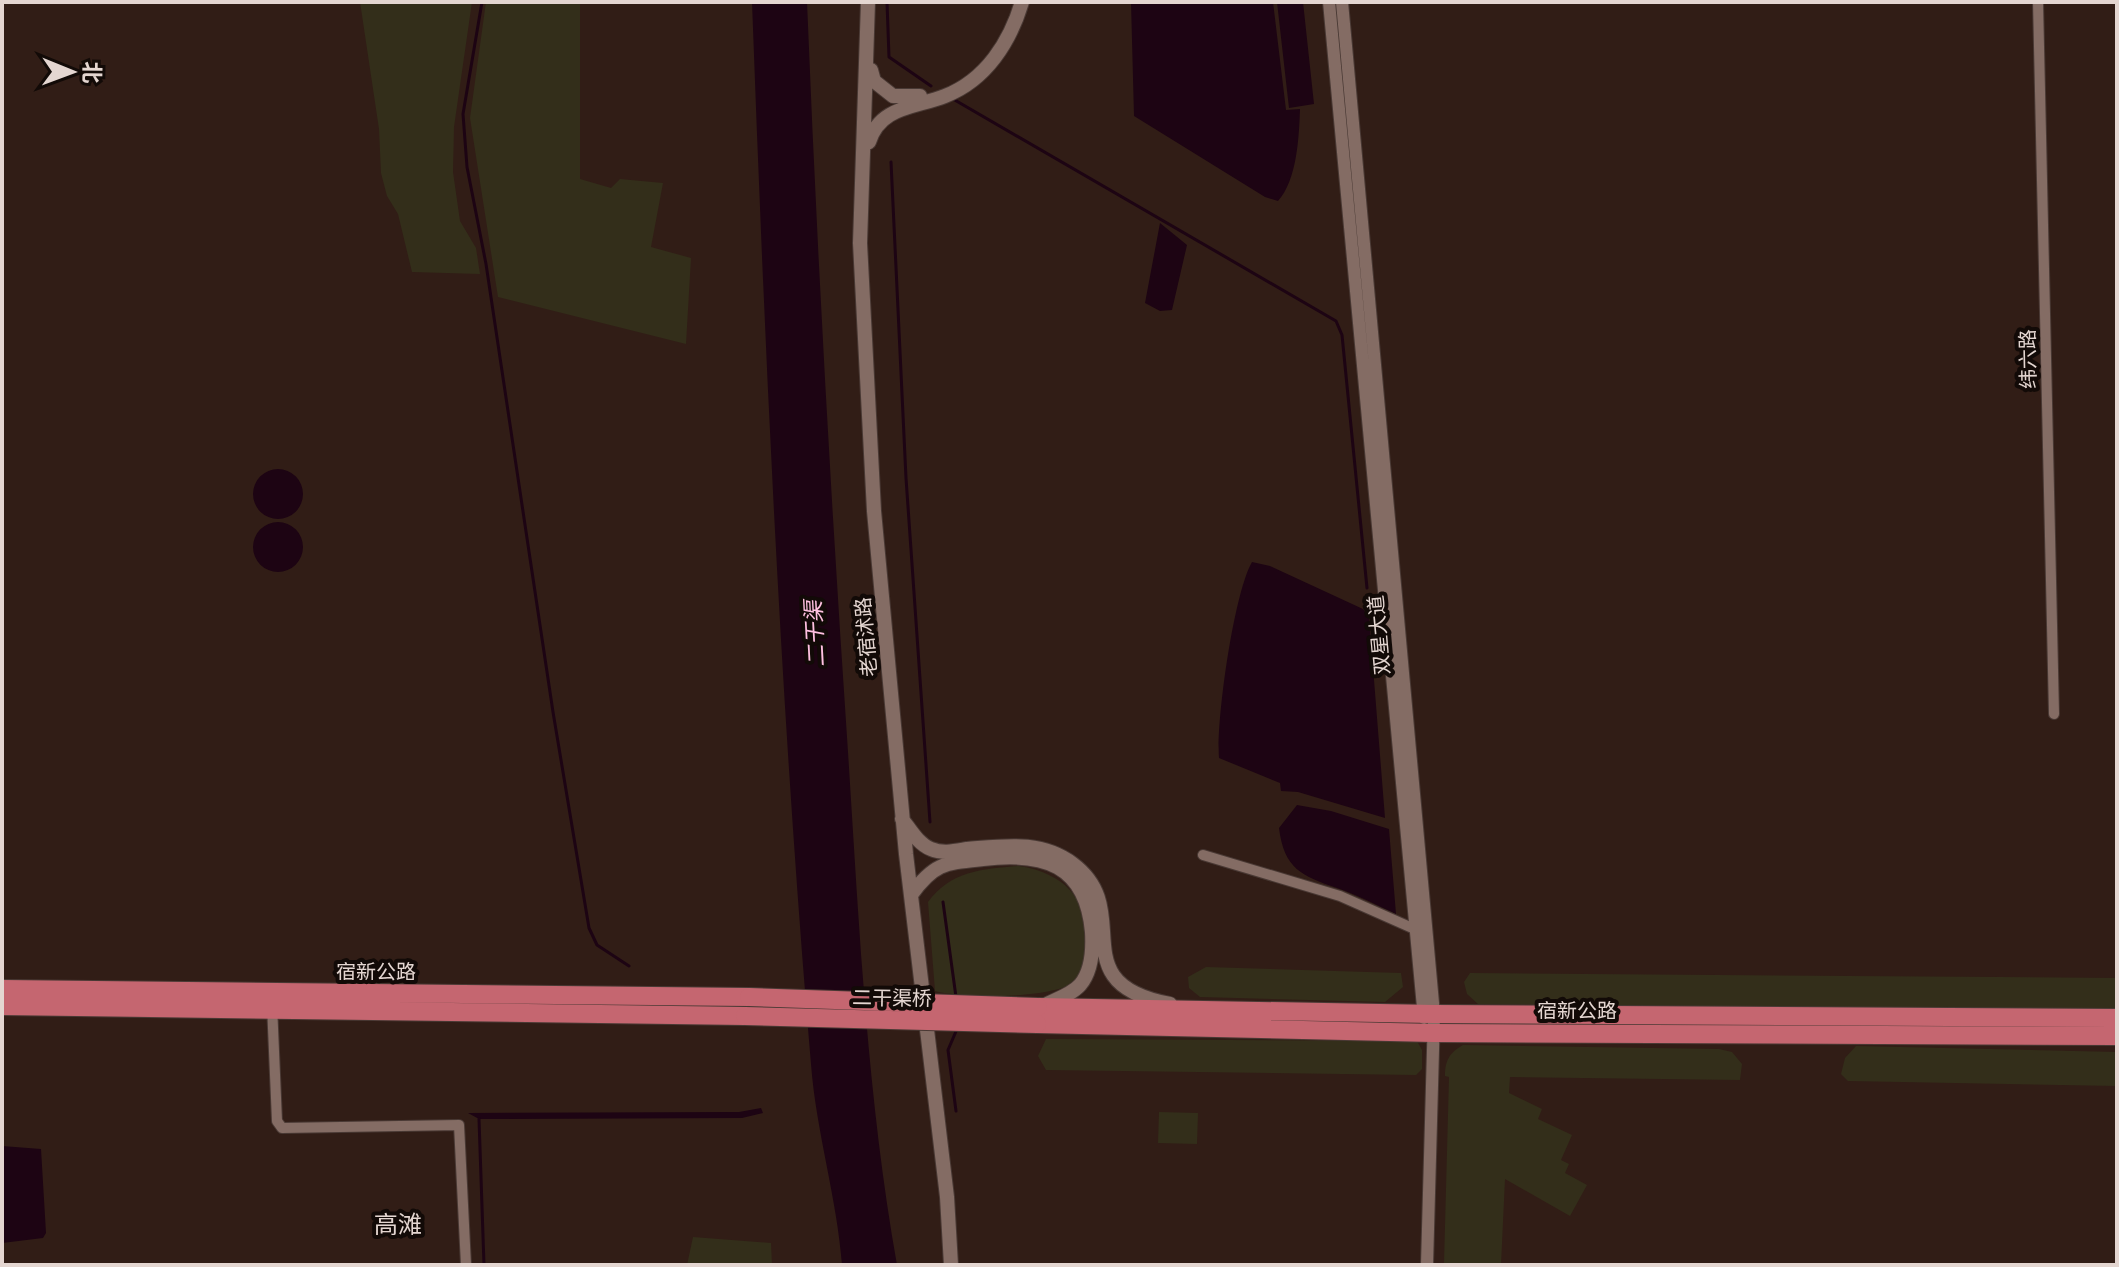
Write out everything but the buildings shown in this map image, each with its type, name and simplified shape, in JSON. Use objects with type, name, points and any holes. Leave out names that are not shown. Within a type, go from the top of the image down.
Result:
[{"type":"highway","name":"宿新公路","points":[[2,989],[272,1002],[745,1016]]},
{"type":"highway","name":"宿新公路","points":[[2,1006],[749,997]]},
{"type":"highway","name":"二干渠桥","points":[[749,997],[1039,1013]]},
{"type":"highway","name":"宿新公路","points":[[1039,1013],[1198,1009],[1428,1023],[2117,1018]]},
{"type":"highway","name":"宿新公路","points":[[1039,1013],[2117,1036]]},
{"type":"highway","name":"二干渠桥","points":[[745,1016],[1039,1013]]},
{"type":"main road","name":"老宿沭路","points":[[868,2],[861,296],[873,496],[902,818],[947,1197],[951,1265]]},
{"type":"main road","points":[[866,127],[882,111],[962,80],[994,47],[1013,2]]},
{"type":"main road","points":[[862,174],[872,131],[879,122],[908,106],[945,96],[980,74],[1002,51],[1022,2]]},
{"type":"main road","points":[[868,54],[874,81],[893,96],[908,99]]},
{"type":"main road","points":[[902,818],[929,848],[942,852],[1002,846],[1035,847],[1057,853],[1081,870],[1097,893],[1102,909],[1104,953],[1117,983],[1140,998],[1198,1009]]},
{"type":"main road","points":[[911,895],[933,869],[950,862],[1018,855],[1044,860],[1064,870],[1082,890],[1090,911],[1091,963],[1076,989],[1039,1013]]},
{"type":"street","name":"双星大道","points":[[1329,2],[1421,932]]},
{"type":"street","name":"双星大道","points":[[1342,2],[1428,1023],[1427,1265]]},
{"type":"street","name":"纬六路","points":[[2038,2],[2054,714]]},
{"type":"street","points":[[1203,855],[1340,896],[1421,932]]},
{"type":"street","points":[[272,1002],[277,1121],[282,1128],[459,1125],[466,1265]]},
{"type":"shaded area","points":[[360,2],[472,2],[454,127],[453,172],[460,221],[476,248],[480,274],[412,272],[398,214],[387,196],[381,173],[379,129]]},
{"type":"shaded area","points":[[486,2],[580,2],[580,179],[611,188],[620,179],[663,183],[651,247],[691,258],[686,344],[498,297],[470,118]]},
{"type":"shaded area","points":[[1019,866],[1041,871],[1058,880],[1072,892],[1081,906],[1087,940],[1077,981],[1049,991],[1008,996],[935,991],[928,902],[957,878],[980,871]]},
{"type":"shaded area","points":[[1206,967],[1401,973],[1403,987],[1385,1002],[1200,997],[1189,988],[1188,977]]},
{"type":"shaded area","points":[[1470,973],[2117,978],[2117,1010],[1478,1004],[1467,994],[1464,982]]},
{"type":"shaded area","points":[[1046,1039],[1417,1041],[1422,1050],[1422,1069],[1416,1075],[1046,1070],[1038,1056]]},
{"type":"shaded area","points":[[1463,1045],[1719,1049],[1732,1052],[1742,1064],[1740,1080],[1510,1077],[1509,1093],[1542,1109],[1538,1119],[1572,1135],[1561,1160],[1569,1164],[1565,1173],[1587,1185],[1570,1216],[1505,1179],[1501,1265],[1449,1265],[1444,1263],[1449,1077],[1445,1076],[1445,1071],[1451,1054]]},
{"type":"shaded area","points":[[1856,1046],[2117,1052],[2117,1086],[1848,1081],[1841,1074],[1845,1058]]},
{"type":"shaded area","points":[[1159,1112],[1198,1113],[1197,1144],[1158,1143]]},
{"type":"shaded area","points":[[693,1237],[771,1243],[772,1265],[687,1265]]},
{"type":"water","name":"二干渠","points":[[752,2],[807,2],[825,377],[860,945],[878,1138],[897,1265],[842,1265],[814,1089],[800,932],[783,666],[768,401]]},
{"type":"water","points":[[1131,2],[1273,2],[1286,110],[1300,109],[1293,170],[1278,201],[1265,197],[1134,116]]},
{"type":"water","points":[[1277,2],[1303,2],[1314,104],[1289,108]]},
{"type":"water","points":[[1160,223],[1187,245],[1172,310],[1160,311],[1145,303]]},
{"type":"water","points":[[278,469],[296,476],[303,494],[296,512],[278,519],[260,512],[253,494],[260,476]]},
{"type":"water","points":[[278,522],[296,529],[303,547],[296,565],[278,572],[260,565],[253,547],[260,529]]},
{"type":"water","points":[[1252,562],[1270,566],[1363,609],[1369,617],[1385,818],[1298,792],[1281,791],[1280,783],[1219,758],[1220,716],[1228,657],[1239,600]]},
{"type":"water","points":[[1297,805],[1331,811],[1389,829],[1396,914],[1305,875],[1290,862],[1281,842],[1279,828]]},
{"type":"water","points":[[761,1108],[763,1113],[742,1118],[479,1119],[468,1113],[739,1112]]},
{"type":"water","points":[[2,1146],[41,1149],[46,1233],[43,1238],[2,1243]]},
{"type":"waterway","points":[[482,2],[463,114],[467,167],[486,264],[553,712],[589,928],[597,945],[629,966]]},
{"type":"waterway","points":[[887,2],[889,57],[931,86]]},
{"type":"waterway","points":[[953,99],[1336,321],[1342,335],[1367,588]]},
{"type":"waterway","points":[[891,162],[906,478],[930,822]]},
{"type":"waterway","points":[[943,902],[956,997]]},
{"type":"waterway","points":[[956,1111],[948,1050],[957,1029]]},
{"type":"waterway","points":[[479,1119],[484,1265]]},
{"type":"district","name":"高滩","points":[[398,1224]]}]
